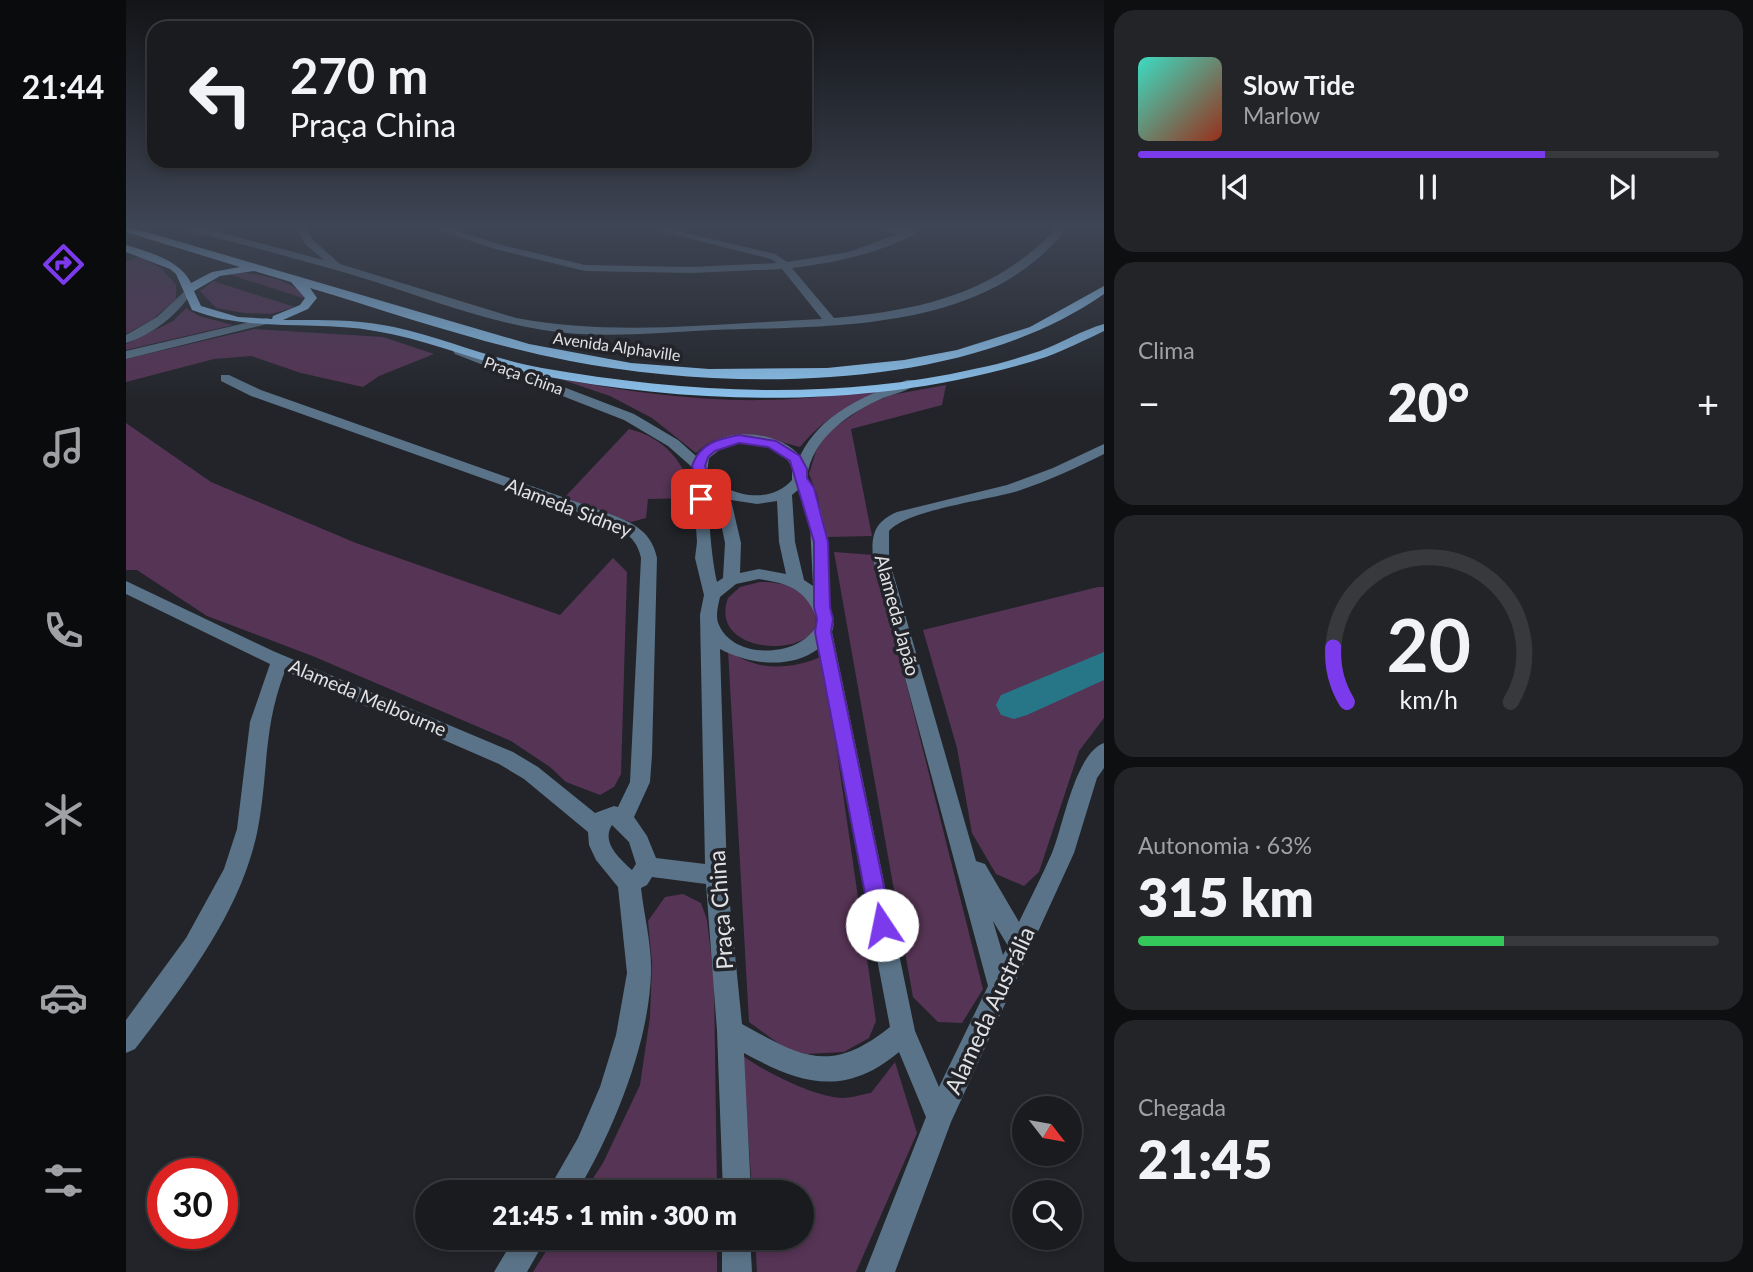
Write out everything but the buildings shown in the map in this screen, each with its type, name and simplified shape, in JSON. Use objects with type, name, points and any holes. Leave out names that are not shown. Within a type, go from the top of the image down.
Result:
[{"type":"main road","points":[[185,283],[196,307],[207,313],[236,320],[267,321],[292,313],[304,307],[311,299],[309,293],[298,283]]},
{"type":"main road","points":[[188,291],[198,283]]},
{"type":"main road","name":"Avenida Alphaville","points":[[303,283],[545,352],[593,361],[705,372],[880,368],[956,355],[1035,331],[1080,308],[1104,289]]},
{"type":"main road","name":"Avenida Alphaville","points":[[267,321],[377,327],[504,363],[570,377],[663,390],[818,392],[911,383],[1020,360],[1055,350],[1104,327]]},
{"type":"street","points":[[391,283],[514,321],[546,327],[608,331],[872,319],[932,307],[994,283]]},
{"type":"street","points":[[799,283],[831,322]]},
{"type":"street","points":[[126,339],[164,318],[180,304],[188,291]]},
{"type":"street","points":[[126,355],[267,321]]},
{"type":"street","name":"Praça China","points":[[456,350],[629,417],[673,443],[722,492],[754,499],[784,493]]},
{"type":"street","name":"Alameda Sidney","points":[[225,379],[268,398],[597,514],[639,534],[648,549],[649,558],[642,755],[640,782],[623,819]]},
{"type":"street","points":[[796,582],[787,542],[784,493],[794,486],[808,449],[820,431],[858,405],[911,383]]},
{"type":"street","points":[[701,472],[702,456],[710,448],[739,439],[772,443],[796,458],[821,542],[822,607],[825,619],[823,632],[903,1032],[939,1117]]},
{"type":"street","name":"Alameda Japão","points":[[1001,989],[881,559],[880,530],[886,522],[902,514],[1013,488],[1058,471],[1104,448]]},
{"type":"street","name":"Praça China","points":[[701,472],[705,542],[703,558],[712,595],[709,614],[716,875],[730,1031],[736,1180]]},
{"type":"street","points":[[722,492],[733,543],[732,580]]},
{"type":"street","points":[[712,595],[732,580],[759,575],[796,582],[814,596],[822,607]]},
{"type":"street","name":"Alameda Melbourne","points":[[126,587],[241,646],[281,660],[506,758],[531,773],[597,827]]},
{"type":"street","points":[[711,628],[724,642],[741,652],[761,657],[800,653],[814,644],[823,632]]},
{"type":"street","points":[[126,1040],[186,956],[231,875],[243,844],[250,812],[258,732],[267,694],[281,660]]},
{"type":"street","name":"Alameda Austrália","points":[[880,1272],[939,1117],[1063,853],[1088,775],[1104,751]]},
{"type":"street","points":[[568,1180],[588,1148],[614,1088],[629,1035],[639,973],[638,874],[644,853],[634,832],[623,819],[614,815],[603,818],[597,827],[598,840],[614,869],[638,874],[662,870],[716,875]]},
{"type":"street","name":"Alameda Japão","points":[[964,850],[1020,945]]},
{"type":"street","points":[[730,1031],[794,1065],[832,1072],[883,1050],[903,1032]]},
{"type":"street","points":[[509,1272],[524,1250]]},
{"type":"street","points":[[736,1250],[737,1272]]},
{"type":"shaded area","points":[[126,283],[175,283],[176,299],[153,319],[126,334]]},
{"type":"shaded area","points":[[210,283],[220,283],[295,307],[271,314],[244,313],[216,308],[200,291]]},
{"type":"shaded area","points":[[257,283],[287,283],[305,295],[303,298]]},
{"type":"shaded area","points":[[186,308],[199,316],[233,325],[126,350],[126,344],[173,321]]},
{"type":"shaded area","points":[[254,329],[383,337],[434,354],[379,376],[363,387],[301,373],[251,356],[214,359],[126,382],[126,359]]},
{"type":"shaded area","points":[[560,379],[652,393],[744,400],[816,397],[886,388],[839,412],[819,427],[800,447],[746,435],[720,438],[696,453],[652,418],[610,396]]},
{"type":"shaded area","points":[[946,385],[942,405],[851,429],[872,536],[827,537],[817,494],[809,474],[816,451],[828,432],[867,405],[891,395]]},
{"type":"shaded area","points":[[126,423],[211,482],[356,543],[560,615],[613,558],[627,572],[621,774],[614,787],[600,795],[566,782],[550,767],[511,741],[315,657],[207,616],[137,570],[126,570]]},
{"type":"shaded area","points":[[629,429],[653,438],[672,453],[685,474],[691,498],[648,499],[646,518],[631,522],[564,498]]},
{"type":"shaded area","points":[[834,552],[874,555],[983,989],[962,1023],[938,1022],[913,997]]},
{"type":"shaded area","points":[[760,582],[787,586],[798,591],[808,601],[816,620],[810,634],[795,643],[775,646],[754,643],[736,634],[726,619],[728,598],[740,587]]},
{"type":"shaded area","points":[[1104,587],[1104,718],[1079,751],[1039,872],[1024,886],[996,874],[972,833],[957,748],[923,630]]},
{"type":"shaded area","points":[[728,650],[751,662],[774,666],[799,664],[823,656],[876,1021],[869,1038],[844,1052],[807,1054],[786,1049],[749,1022]]},
{"type":"shaded area","points":[[683,894],[701,903],[707,920],[714,981],[717,1180],[592,1180],[603,1163],[640,1085],[650,1017],[652,963],[648,921],[665,897]]},
{"type":"shaded area","points":[[743,1056],[791,1083],[819,1094],[843,1098],[871,1093],[895,1062],[917,1133],[856,1272],[757,1272],[756,1250],[814,1250],[814,1180],[751,1180]]},
{"type":"shaded area","points":[[547,1250],[717,1250],[717,1272],[533,1272]]},
{"type":"waterway","points":[[1014,705],[1104,665]]},
{"type":"route","points":[[701,499],[704,479],[699,466],[702,456],[710,448],[723,442],[739,439],[772,443],[796,458],[801,469],[800,478],[807,488],[821,542],[822,607],[825,619],[823,632],[882,925]]}]
